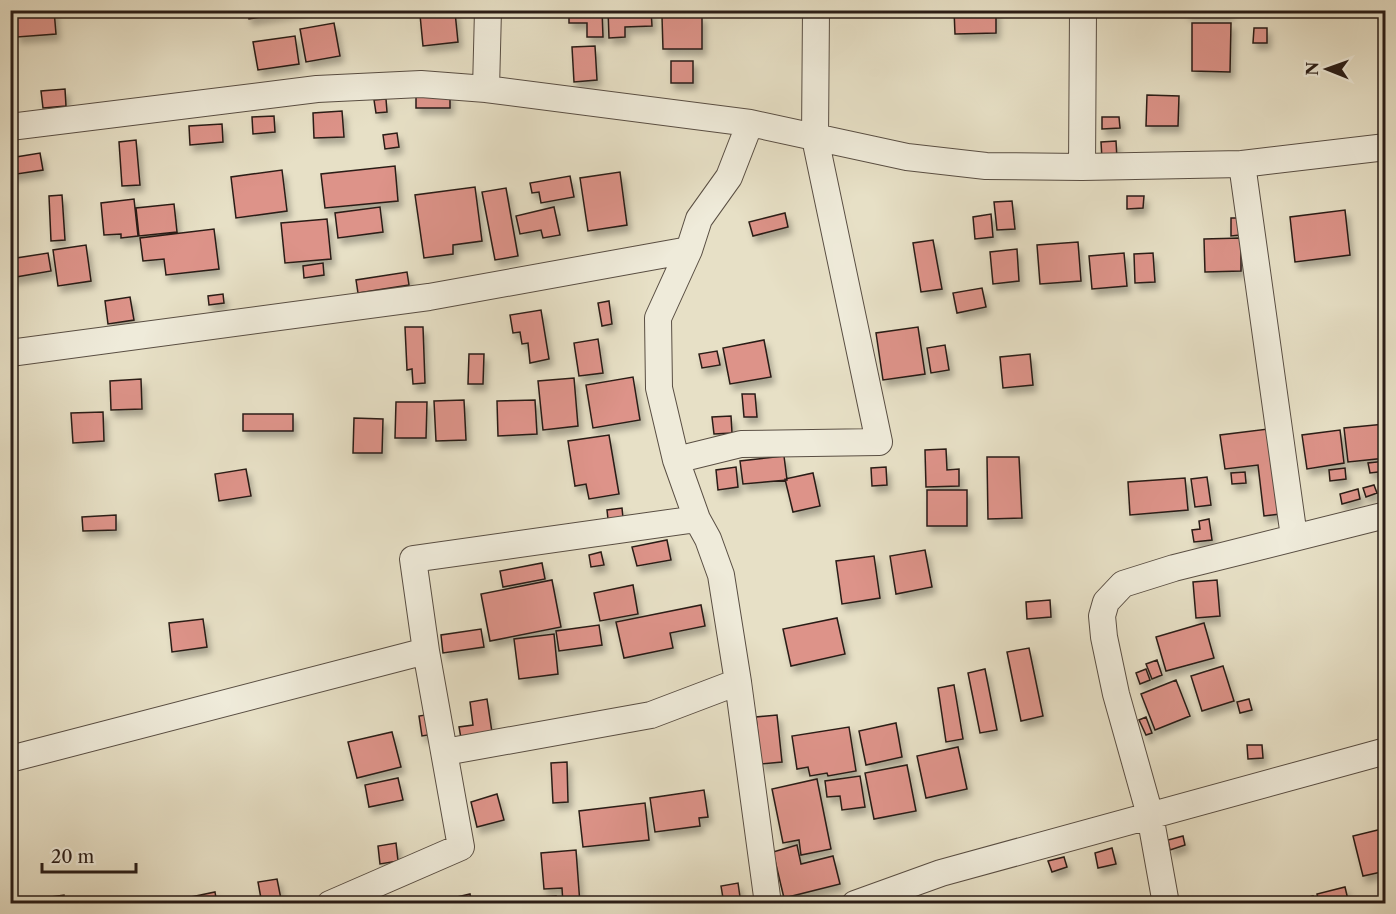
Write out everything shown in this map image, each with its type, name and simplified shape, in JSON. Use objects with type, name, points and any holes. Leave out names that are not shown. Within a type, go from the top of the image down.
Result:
[{"type":"street","points":[[486,89],[488,10]]},
{"type":"street","points":[[676,460],[741,444],[879,442],[816,138],[816,10]]},
{"type":"street","points":[[1082,167],[1083,10]]},
{"type":"street","points":[[10,127],[317,89],[421,84],[486,89],[750,123],[907,157],[986,166],[1242,164],[1386,147]]},
{"type":"street","points":[[750,123],[729,177],[699,219],[689,250],[658,318],[658,388],[676,460],[697,519],[708,539],[721,575],[768,903]]},
{"type":"street","points":[[1242,164],[1294,537]]},
{"type":"street","points":[[10,353],[429,297],[689,250]]},
{"type":"street","points":[[1166,903],[1150,815],[1116,694],[1104,637],[1102,616],[1106,602],[1123,584],[1174,568],[1386,515]]},
{"type":"street","points":[[330,903],[461,847],[426,651],[413,559],[697,519]]},
{"type":"street","points":[[10,759],[426,651]]},
{"type":"street","points":[[445,752],[651,715],[738,682]]},
{"type":"street","points":[[855,903],[941,873],[1386,751]]},
{"type":"building","points":[[15,10],[54,10],[56,34],[17,37]]},
{"type":"building","points":[[247,10],[303,10],[249,19]]},
{"type":"building","points":[[569,10],[602,10],[603,37],[587,37],[587,23],[569,23]]},
{"type":"building","points":[[608,10],[651,10],[652,26],[625,27],[625,37],[609,38]]},
{"type":"building","points":[[954,10],[996,10],[996,33],[955,34]]},
{"type":"building","points":[[1186,10],[1230,10],[1230,14],[1186,14]]},
{"type":"building","points":[[455,12],[458,42],[423,46],[420,15]]},
{"type":"building","points":[[702,16],[702,49],[663,49],[662,17]]},
{"type":"building","points":[[334,23],[340,56],[306,62],[300,29]]},
{"type":"building","points":[[1192,23],[1231,23],[1230,72],[1192,71]]},
{"type":"building","points":[[1254,28],[1267,28],[1267,43],[1253,43]]},
{"type":"building","points":[[295,36],[299,64],[258,70],[253,42]]},
{"type":"building","points":[[595,46],[597,80],[574,82],[572,47]]},
{"type":"building","points":[[671,61],[693,61],[693,83],[671,83]]},
{"type":"building","points":[[65,89],[66,106],[43,108],[41,91]]},
{"type":"building","points":[[450,93],[450,108],[416,108],[416,94]]},
{"type":"building","points":[[1147,95],[1179,96],[1178,126],[1146,126]]},
{"type":"building","points":[[386,99],[387,112],[376,113],[374,100]]},
{"type":"building","points":[[342,111],[344,137],[314,138],[313,113]]},
{"type":"building","points":[[274,116],[275,132],[253,134],[252,117]]},
{"type":"building","points":[[1102,117],[1119,117],[1120,128],[1102,129]]},
{"type":"building","points":[[222,124],[223,142],[190,145],[189,126]]},
{"type":"building","points":[[397,133],[399,147],[385,149],[383,135]]},
{"type":"building","points":[[136,140],[140,185],[122,186],[119,142]]},
{"type":"building","points":[[1116,141],[1117,159],[1102,159],[1101,142]]},
{"type":"building","points":[[40,153],[43,170],[10,175],[10,158]]},
{"type":"building","points":[[395,166],[398,201],[325,208],[321,174]]},
{"type":"building","points":[[282,170],[287,211],[236,218],[231,177]]},
{"type":"building","points":[[620,172],[627,225],[588,231],[580,178]]},
{"type":"building","points":[[570,176],[574,197],[541,203],[539,192],[532,193],[530,183]]},
{"type":"building","points":[[475,187],[482,241],[453,245],[453,254],[424,258],[415,195]]},
{"type":"building","points":[[506,188],[518,256],[495,260],[482,192]]},
{"type":"building","points":[[62,195],[65,240],[51,241],[49,196]]},
{"type":"building","points":[[1127,196],[1144,196],[1143,208],[1127,209]]},
{"type":"building","points":[[134,199],[138,236],[121,238],[121,234],[104,235],[101,203]]},
{"type":"building","points":[[1012,201],[1015,229],[997,230],[994,202]]},
{"type":"building","points":[[174,204],[177,232],[139,236],[136,208]]},
{"type":"building","points":[[380,207],[383,232],[338,238],[335,213]]},
{"type":"building","points":[[554,207],[560,235],[543,238],[541,230],[520,234],[516,216]]},
{"type":"building","points":[[1345,210],[1350,255],[1295,262],[1290,217]]},
{"type":"building","points":[[785,213],[788,227],[753,236],[749,222]]},
{"type":"building","points":[[991,214],[993,237],[975,239],[973,217]]},
{"type":"building","points":[[1231,218],[1239,218],[1240,235],[1231,236]]},
{"type":"building","points":[[327,219],[331,259],[285,263],[281,223]]},
{"type":"building","points":[[214,229],[219,269],[166,275],[164,259],[143,261],[140,238]]},
{"type":"building","points":[[1241,238],[1241,271],[1205,272],[1204,239]]},
{"type":"building","points":[[933,240],[942,289],[921,292],[913,243]]},
{"type":"building","points":[[1078,242],[1081,281],[1040,284],[1037,245]]},
{"type":"building","points":[[86,245],[91,281],[58,286],[53,250]]},
{"type":"building","points":[[1017,249],[1019,281],[993,284],[990,252]]},
{"type":"building","points":[[48,253],[51,271],[10,278],[10,259]]},
{"type":"building","points":[[1124,253],[1127,286],[1092,289],[1089,256]]},
{"type":"building","points":[[1153,253],[1155,282],[1135,283],[1134,254]]},
{"type":"building","points":[[323,263],[324,275],[304,278],[303,266]]},
{"type":"building","points":[[407,272],[409,285],[358,293],[356,280]]},
{"type":"building","points":[[982,288],[986,307],[957,313],[953,293]]},
{"type":"building","points":[[223,294],[224,303],[209,305],[208,296]]},
{"type":"building","points":[[130,297],[134,320],[108,324],[105,301]]},
{"type":"building","points":[[609,301],[612,324],[602,326],[598,303]]},
{"type":"building","points":[[541,310],[549,359],[530,363],[528,343],[522,344],[520,332],[513,333],[510,315]]},
{"type":"building","points":[[405,327],[423,327],[425,383],[413,384],[412,369],[407,370]]},
{"type":"building","points":[[918,327],[925,374],[883,380],[876,333]]},
{"type":"building","points":[[598,339],[603,373],[579,376],[574,343]]},
{"type":"building","points":[[764,340],[771,377],[730,384],[723,348]]},
{"type":"building","points":[[945,345],[949,370],[931,373],[927,348]]},
{"type":"building","points":[[717,351],[720,365],[702,368],[699,354]]},
{"type":"building","points":[[469,354],[484,354],[483,384],[468,384]]},
{"type":"building","points":[[1030,354],[1033,385],[1003,388],[1000,357]]},
{"type":"building","points":[[633,377],[640,420],[593,428],[586,385]]},
{"type":"building","points":[[574,378],[578,426],[543,430],[538,381]]},
{"type":"building","points":[[141,379],[142,409],[111,410],[110,381]]},
{"type":"building","points":[[742,394],[755,394],[757,417],[744,417]]},
{"type":"building","points":[[464,400],[466,440],[436,441],[434,401]]},
{"type":"building","points":[[535,400],[537,434],[498,436],[497,401]]},
{"type":"building","points":[[396,402],[427,402],[426,438],[395,438]]},
{"type":"building","points":[[103,412],[104,441],[73,443],[71,413]]},
{"type":"building","points":[[243,414],[293,414],[293,431],[243,431]]},
{"type":"building","points":[[731,416],[732,433],[714,434],[712,417]]},
{"type":"building","points":[[354,418],[383,419],[382,453],[353,453]]},
{"type":"building","points":[[1385,424],[1386,458],[1348,462],[1344,428]]},
{"type":"building","points":[[1268,429],[1280,514],[1264,516],[1258,465],[1225,469],[1220,435]]},
{"type":"building","points":[[1340,430],[1344,463],[1307,469],[1302,435]]},
{"type":"building","points":[[609,435],[619,494],[589,499],[586,484],[575,486],[568,441]]},
{"type":"building","points":[[946,449],[947,470],[959,469],[959,486],[926,487],[925,450]]},
{"type":"building","points":[[784,456],[787,480],[743,484],[740,461]]},
{"type":"building","points":[[987,457],[1019,457],[1022,518],[988,519]]},
{"type":"building","points":[[1386,461],[1386,471],[1370,473],[1368,463]]},
{"type":"building","points":[[736,467],[738,487],[718,490],[716,470]]},
{"type":"building","points":[[886,467],[887,485],[872,486],[871,468]]},
{"type":"building","points":[[1345,468],[1346,479],[1330,481],[1329,470]]},
{"type":"building","points":[[246,469],[251,496],[219,501],[215,474]]},
{"type":"building","points":[[1245,472],[1246,483],[1232,484],[1231,473]]},
{"type":"building","points":[[813,473],[820,506],[793,512],[785,479]]},
{"type":"building","points":[[1207,477],[1211,505],[1195,507],[1191,479]]},
{"type":"building","points":[[1185,478],[1188,510],[1130,515],[1128,482]]},
{"type":"building","points":[[1374,485],[1377,493],[1366,497],[1363,488]]},
{"type":"building","points":[[1358,489],[1360,499],[1342,504],[1340,494]]},
{"type":"building","points":[[927,490],[967,490],[967,526],[927,526]]},
{"type":"building","points":[[622,508],[623,518],[608,519],[607,510]]},
{"type":"building","points":[[116,515],[116,530],[83,531],[82,517]]},
{"type":"building","points":[[1209,519],[1212,540],[1194,542],[1192,530],[1200,529],[1199,521]]},
{"type":"building","points":[[667,540],[671,560],[637,566],[632,547]]},
{"type":"building","points":[[925,550],[932,587],[896,594],[890,556]]},
{"type":"building","points":[[601,552],[604,565],[591,567],[589,555]]},
{"type":"building","points":[[874,556],[880,598],[842,604],[836,561]]},
{"type":"building","points":[[542,563],[545,579],[503,587],[500,571]]},
{"type":"building","points":[[552,580],[561,627],[490,641],[481,594]]},
{"type":"building","points":[[1217,580],[1220,616],[1196,618],[1193,582]]},
{"type":"building","points":[[633,585],[638,614],[600,621],[594,593]]},
{"type":"building","points":[[1050,600],[1051,617],[1027,619],[1026,602]]},
{"type":"building","points":[[701,605],[705,626],[670,633],[673,648],[624,658],[616,622]]},
{"type":"building","points":[[837,618],[845,654],[791,666],[783,629]]},
{"type":"building","points":[[203,619],[207,647],[172,652],[169,623]]},
{"type":"building","points":[[1204,623],[1214,658],[1166,671],[1156,637]]},
{"type":"building","points":[[599,625],[602,645],[559,651],[556,631]]},
{"type":"building","points":[[481,629],[484,647],[443,653],[441,635]]},
{"type":"building","points":[[554,634],[558,674],[519,679],[514,639]]},
{"type":"building","points":[[1029,648],[1043,716],[1021,721],[1007,652]]},
{"type":"building","points":[[1157,660],[1162,675],[1152,679],[1146,664]]},
{"type":"building","points":[[1223,666],[1234,701],[1202,711],[1191,676]]},
{"type":"building","points":[[985,669],[997,730],[980,733],[968,673]]},
{"type":"building","points":[[1146,669],[1150,680],[1140,684],[1136,673]]},
{"type":"building","points":[[1176,680],[1190,716],[1155,730],[1141,694]]},
{"type":"building","points":[[954,685],[963,739],[946,742],[938,688]]},
{"type":"building","points":[[487,699],[493,739],[462,744],[459,727],[473,725],[470,702]]},
{"type":"building","points":[[1249,699],[1252,710],[1240,713],[1237,702]]},
{"type":"building","points":[[431,714],[434,734],[422,736],[419,716]]},
{"type":"building","points":[[777,715],[782,762],[761,764],[756,717]]},
{"type":"building","points":[[1146,717],[1152,733],[1146,735],[1139,720]]},
{"type":"building","points":[[896,723],[902,757],[866,765],[859,731]]},
{"type":"building","points":[[849,727],[856,771],[828,776],[827,773],[810,776],[808,767],[797,769],[792,736]]},
{"type":"building","points":[[392,732],[401,767],[357,778],[348,742]]},
{"type":"building","points":[[1247,745],[1262,745],[1263,758],[1248,759]]},
{"type":"building","points":[[958,747],[967,789],[926,798],[917,756]]},
{"type":"building","points":[[567,762],[568,802],[553,803],[551,763]]},
{"type":"building","points":[[907,765],[916,811],[874,819],[865,773]]},
{"type":"building","points":[[860,776],[865,807],[842,810],[840,796],[827,797],[825,781]]},
{"type":"building","points":[[398,778],[403,800],[369,807],[365,785]]},
{"type":"building","points":[[817,779],[831,849],[801,855],[799,840],[783,843],[772,789]]},
{"type":"building","points":[[704,790],[708,817],[699,818],[700,826],[655,832],[650,798]]},
{"type":"building","points":[[497,794],[504,820],[477,827],[471,802]]},
{"type":"building","points":[[645,803],[649,840],[583,847],[579,811]]},
{"type":"building","points":[[1386,828],[1386,871],[1363,876],[1353,836]]},
{"type":"building","points":[[1183,836],[1185,845],[1170,850],[1168,840]]},
{"type":"building","points":[[396,843],[398,861],[380,864],[378,846]]},
{"type":"building","points":[[797,845],[801,864],[833,856],[840,884],[784,898],[773,852]]},
{"type":"building","points":[[1112,848],[1116,864],[1098,868],[1095,853]]},
{"type":"building","points":[[576,850],[580,904],[563,904],[562,888],[544,889],[541,853]]},
{"type":"building","points":[[1064,857],[1067,867],[1052,872],[1048,861]]},
{"type":"building","points":[[277,879],[282,904],[262,904],[258,882]]},
{"type":"building","points":[[738,883],[741,904],[724,904],[721,886]]},
{"type":"building","points":[[1345,887],[1349,904],[1319,904],[1317,894]]},
{"type":"building","points":[[215,892],[217,904],[168,904],[167,902]]},
{"type":"building","points":[[470,894],[472,904],[441,904],[440,901]]},
{"type":"building","points":[[64,895],[65,904],[44,904],[44,898]]},
{"type":"building","points":[[556,896],[556,904],[542,904],[542,897]]},
{"type":"building","points":[[1313,896],[1315,904],[1284,904]]}]
